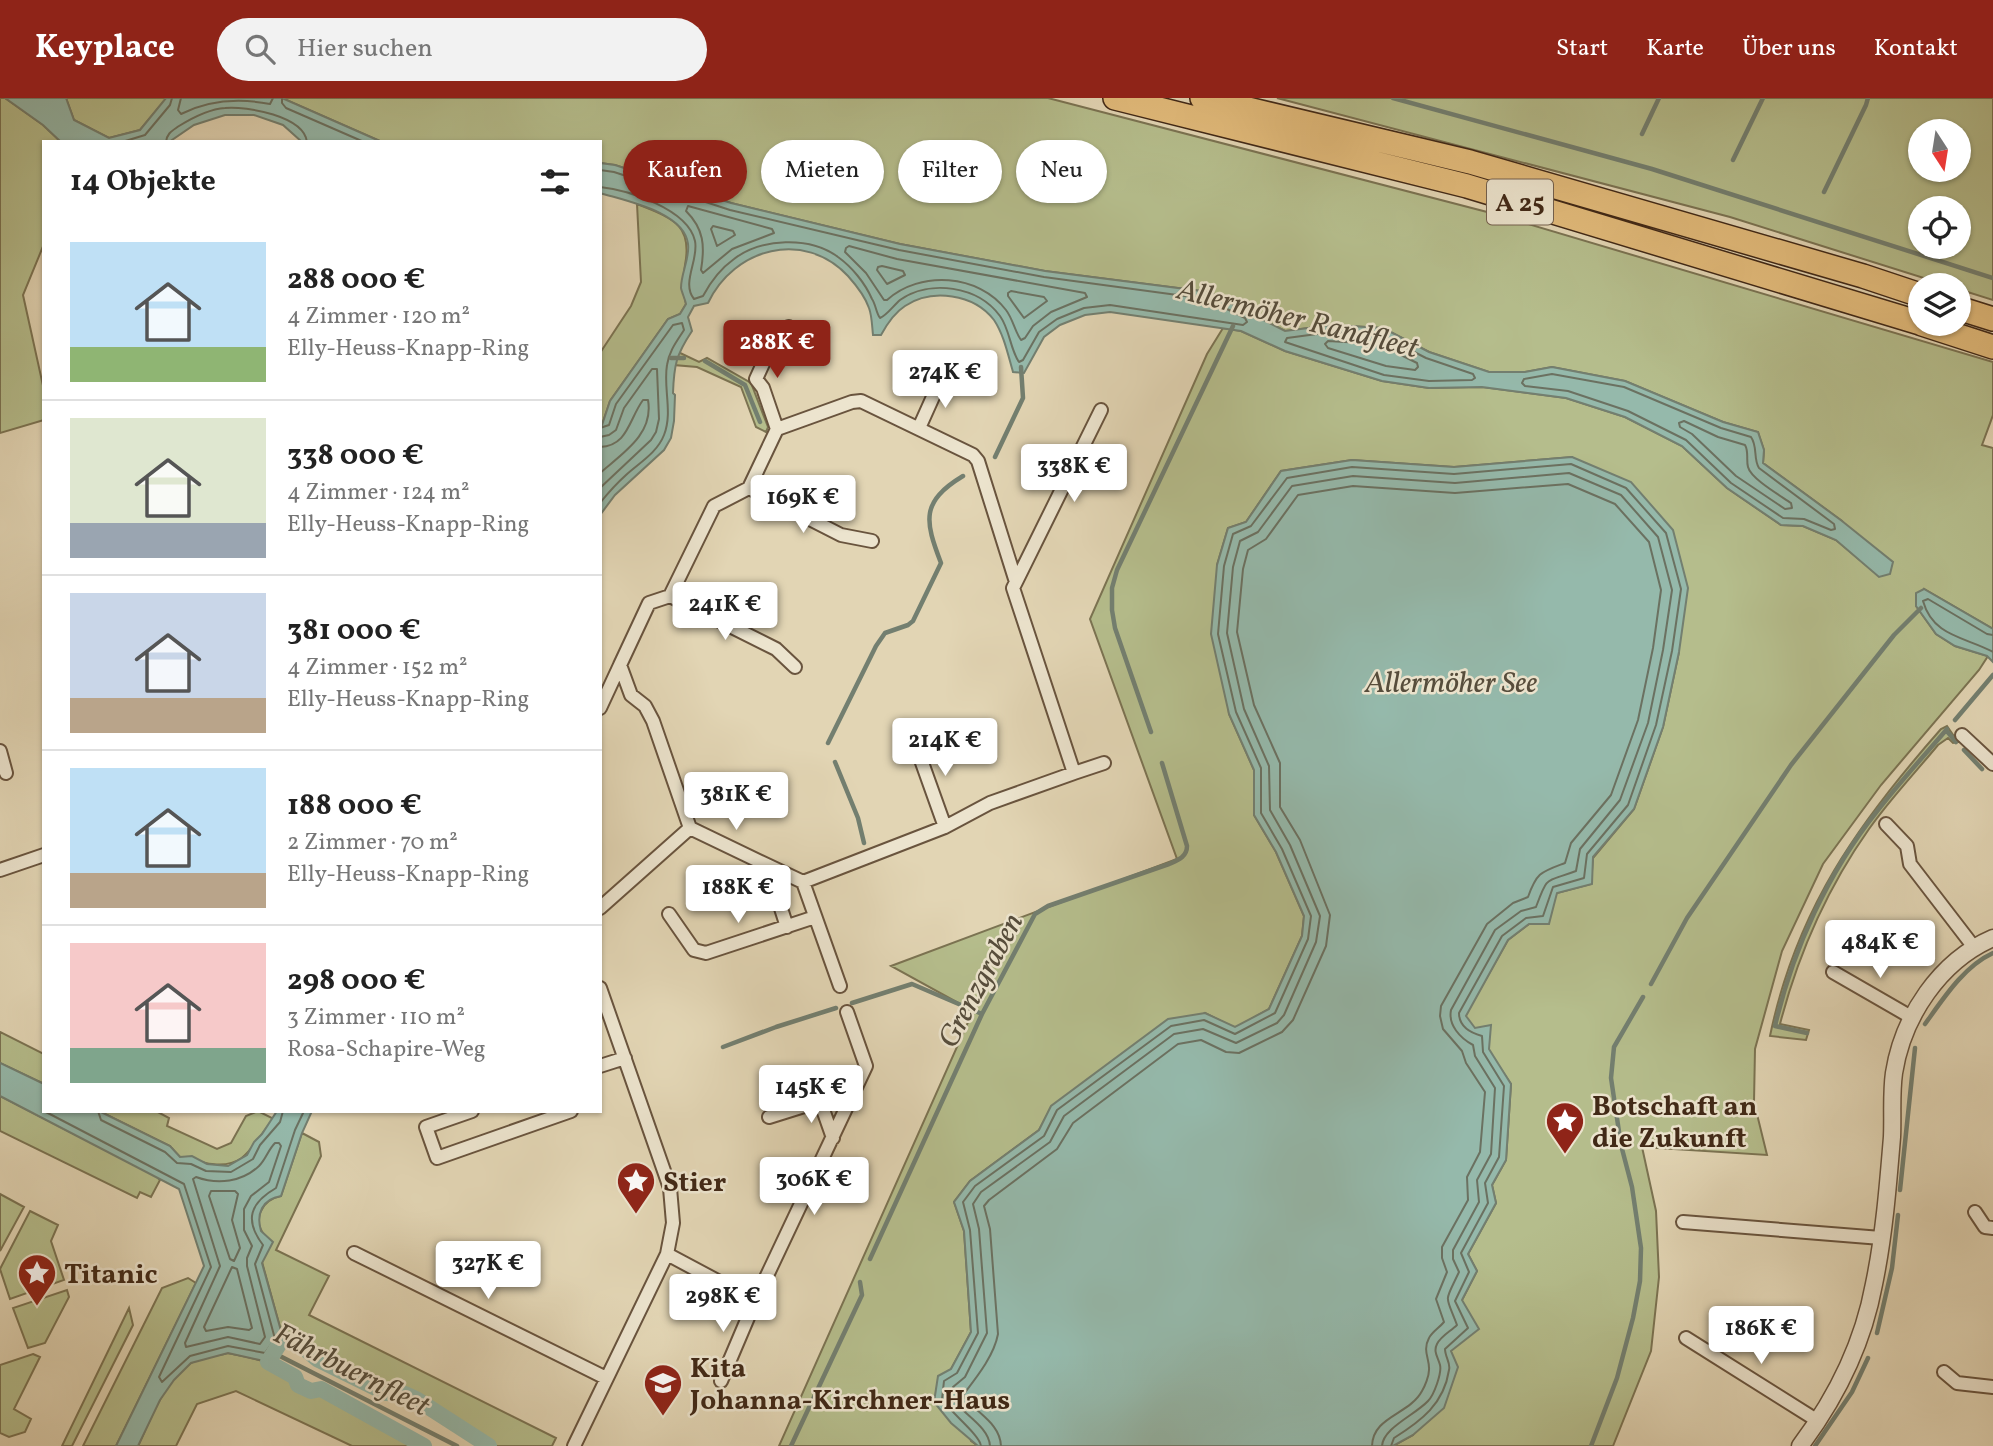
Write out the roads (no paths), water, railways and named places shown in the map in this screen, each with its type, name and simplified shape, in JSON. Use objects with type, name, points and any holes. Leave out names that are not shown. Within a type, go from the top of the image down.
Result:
[{"type":"highway","name":"A 25","points":[[1115,98],[1467,186],[1908,319]]},
{"type":"highway","name":"A 25","points":[[1202,98],[1470,162],[1908,291]]},
{"type":"highway","points":[[1971,312],[1993,319]]},
{"type":"highway","name":"A 25","points":[[1960,336],[1993,347]]},
{"type":"street","points":[[777,429],[763,388],[756,379],[777,333],[789,327]]},
{"type":"street","points":[[919,428],[941,379]]},
{"type":"street","points":[[670,596],[714,506],[748,488],[777,429],[861,401],[973,455],[978,461],[1016,582]]},
{"type":"street","points":[[1074,773],[1013,588],[1101,410]]},
{"type":"street","points":[[748,488],[841,535],[872,541]]},
{"type":"street","points":[[602,704],[649,603],[670,596],[776,649],[796,667]]},
{"type":"street","points":[[620,665],[631,695],[645,706],[653,721],[690,828],[803,882],[945,827],[990,803],[1104,763]]},
{"type":"street","points":[[918,734],[920,757],[945,827]]},
{"type":"street","points":[[1962,735],[1993,764]]},
{"type":"street","points":[[0,751],[6,773]]},
{"type":"street","points":[[1886,824],[1907,846],[1910,864],[1973,946]]},
{"type":"street","points":[[602,906],[690,828]]},
{"type":"street","points":[[0,870],[42,856]]},
{"type":"street","points":[[767,866],[787,927]]},
{"type":"street","points":[[803,882],[840,986]]},
{"type":"street","points":[[669,914],[694,950],[706,953],[815,917]]},
{"type":"street","points":[[1800,1446],[1843,1378],[1860,1338],[1874,1285],[1892,1133],[1894,1073],[1911,1017],[1938,978],[1973,946],[1993,938]]},
{"type":"street","points":[[1833,972],[1911,1017]]},
{"type":"street","points":[[574,1446],[667,1254],[673,1223],[670,1188],[602,994]]},
{"type":"street","points":[[721,1381],[755,1301],[866,1066],[847,1012]]},
{"type":"street","points":[[602,1065],[625,1058]]},
{"type":"street","points":[[769,1117],[820,1101],[853,1095]]},
{"type":"street","points":[[820,1101],[832,1138]]},
{"type":"street","points":[[466,1113],[426,1127],[437,1158],[565,1113]]},
{"type":"street","points":[[1975,1212],[1985,1227],[1993,1228]]},
{"type":"street","points":[[1683,1222],[1881,1238]]},
{"type":"street","points":[[354,1254],[606,1378]]},
{"type":"street","points":[[667,1254],[755,1301]]},
{"type":"street","points":[[1686,1338],[1818,1421]]},
{"type":"street","points":[[1944,1372],[1957,1383],[1993,1387]]},
{"type":"water","points":[[5,98],[66,98],[74,120],[109,138],[140,130],[166,98],[282,98],[377,140],[300,140],[283,125],[254,115],[225,115],[194,125],[172,140],[59,140]]},
{"type":"water","points":[[602,163],[623,168],[623,200],[602,194]]},
{"type":"water","points":[[635,203],[731,203],[900,244],[1045,271],[1209,292],[1285,331],[1332,325],[1383,328],[1429,352],[1489,372],[1525,372],[1552,367],[1625,381],[1723,422],[1758,432],[1764,450],[1763,463],[1893,562],[1890,574],[1879,577],[1836,540],[1803,526],[1781,525],[1727,488],[1682,446],[1625,417],[1566,398],[1482,387],[1429,388],[1382,381],[1285,351],[1241,331],[1110,312],[1085,315],[1060,325],[1044,337],[1024,373],[1013,372],[994,320],[975,304],[964,299],[940,296],[916,300],[897,312],[881,335],[873,335],[867,304],[848,276],[830,261],[791,249],[771,251],[752,258],[735,269],[720,284],[708,303],[694,306],[688,317],[692,331],[682,347],[675,367],[671,438],[664,450],[615,495],[602,512],[602,425],[610,401],[668,319],[680,314],[686,304],[681,288],[688,244],[684,233],[676,224],[652,209]]},
{"type":"water","name":"Allermöher See","points":[[1572,457],[1631,482],[1673,530],[1688,588],[1679,652],[1663,727],[1634,809],[1593,857],[1592,884],[1557,893],[1549,924],[1529,924],[1508,940],[1466,1016],[1475,1028],[1491,1025],[1489,1049],[1511,1084],[1506,1160],[1492,1185],[1496,1203],[1468,1254],[1477,1271],[1462,1300],[1479,1329],[1451,1351],[1458,1367],[1444,1408],[1413,1435],[1393,1446],[978,1446],[951,1423],[934,1402],[938,1376],[951,1369],[971,1332],[964,1231],[954,1202],[970,1181],[1039,1130],[1051,1106],[1168,1019],[1205,1013],[1235,1027],[1269,1009],[1302,936],[1304,916],[1276,852],[1254,815],[1254,770],[1229,714],[1211,634],[1217,565],[1228,528],[1246,522],[1281,471],[1352,460],[1454,467]]},
{"type":"water","points":[[1924,589],[1993,629],[1993,662],[1987,656],[1955,646],[1936,634],[1916,606],[1916,593]]},
{"type":"water","points":[[0,1063],[42,1083],[42,1113],[103,1113],[170,1146],[180,1157],[192,1156],[207,1164],[228,1166],[247,1155],[276,1113],[311,1113],[281,1196],[269,1200],[260,1213],[261,1231],[273,1242],[262,1263],[283,1338],[268,1362],[228,1353],[191,1363],[174,1380],[160,1400],[138,1446],[116,1446],[204,1266],[179,1189],[0,1096]]},
{"type":"waterway","points":[[1393,98],[1652,169],[1993,278]]},
{"type":"waterway","points":[[1642,134],[1659,98]]},
{"type":"waterway","points":[[1733,160],[1763,98]]},
{"type":"waterway","points":[[1824,192],[1868,98]]},
{"type":"waterway","name":"Allermöher Randfleet","points":[[1151,732],[1115,628],[1112,588],[1117,570],[1233,326]]},
{"type":"waterway","points":[[671,358],[684,358]]},
{"type":"waterway","points":[[705,361],[745,385],[760,422]]},
{"type":"waterway","points":[[995,457],[1023,398],[1021,367]]},
{"type":"waterway","points":[[828,743],[885,633],[913,621],[941,563],[930,524],[933,504],[949,485],[963,476]]},
{"type":"waterway","points":[[1651,984],[1687,918],[1791,765],[1894,635],[1921,608]]},
{"type":"waterway","points":[[1955,720],[1993,675]]},
{"type":"waterway","points":[[1807,1033],[1775,1026],[1792,968],[1814,912],[1860,834],[1947,729]]},
{"type":"waterway","points":[[1946,730],[1956,742]]},
{"type":"waterway","points":[[1964,750],[1982,769]]},
{"type":"waterway","points":[[835,762],[858,818],[864,843]]},
{"type":"waterway","name":"Grenzgraben","points":[[870,1259],[982,1014],[1035,914],[1048,906],[1169,864],[1185,853],[1187,846],[1162,763]]},
{"type":"waterway","points":[[1925,1024],[1963,975],[1993,953]]},
{"type":"waterway","points":[[852,1003],[912,984],[982,1014]]},
{"type":"waterway","points":[[1591,1446],[1617,1378],[1640,1281],[1641,1248],[1611,1078],[1614,1047],[1643,997]]},
{"type":"waterway","points":[[723,1047],[836,1008]]},
{"type":"waterway","points":[[1900,1190],[1915,1048]]},
{"type":"waterway","points":[[1877,1333],[1892,1268],[1898,1215]]},
{"type":"waterway","name":"Grenzgraben","points":[[791,1446],[862,1295],[860,1282]]},
{"type":"waterway","points":[[424,1446],[321,1389],[311,1391],[298,1385],[295,1377],[268,1362],[283,1338],[304,1348],[317,1359],[386,1393],[405,1394],[416,1399],[489,1446]]},
{"type":"waterway","name":"Fährbuernfleet","points":[[270,1351],[457,1446]]},
{"type":"waterway","points":[[1815,1446],[1852,1392],[1868,1358]]},
{"type":"place","name":"Botschaft an die Zukunft","points":[[1565,1155]]},
{"type":"place","name":"Stier","points":[[636,1215]]},
{"type":"place","name":"Titanic","points":[[37,1307]]},
{"type":"place","name":"Kita Johanna-Kirchner-Haus","points":[[663,1417]]}]
